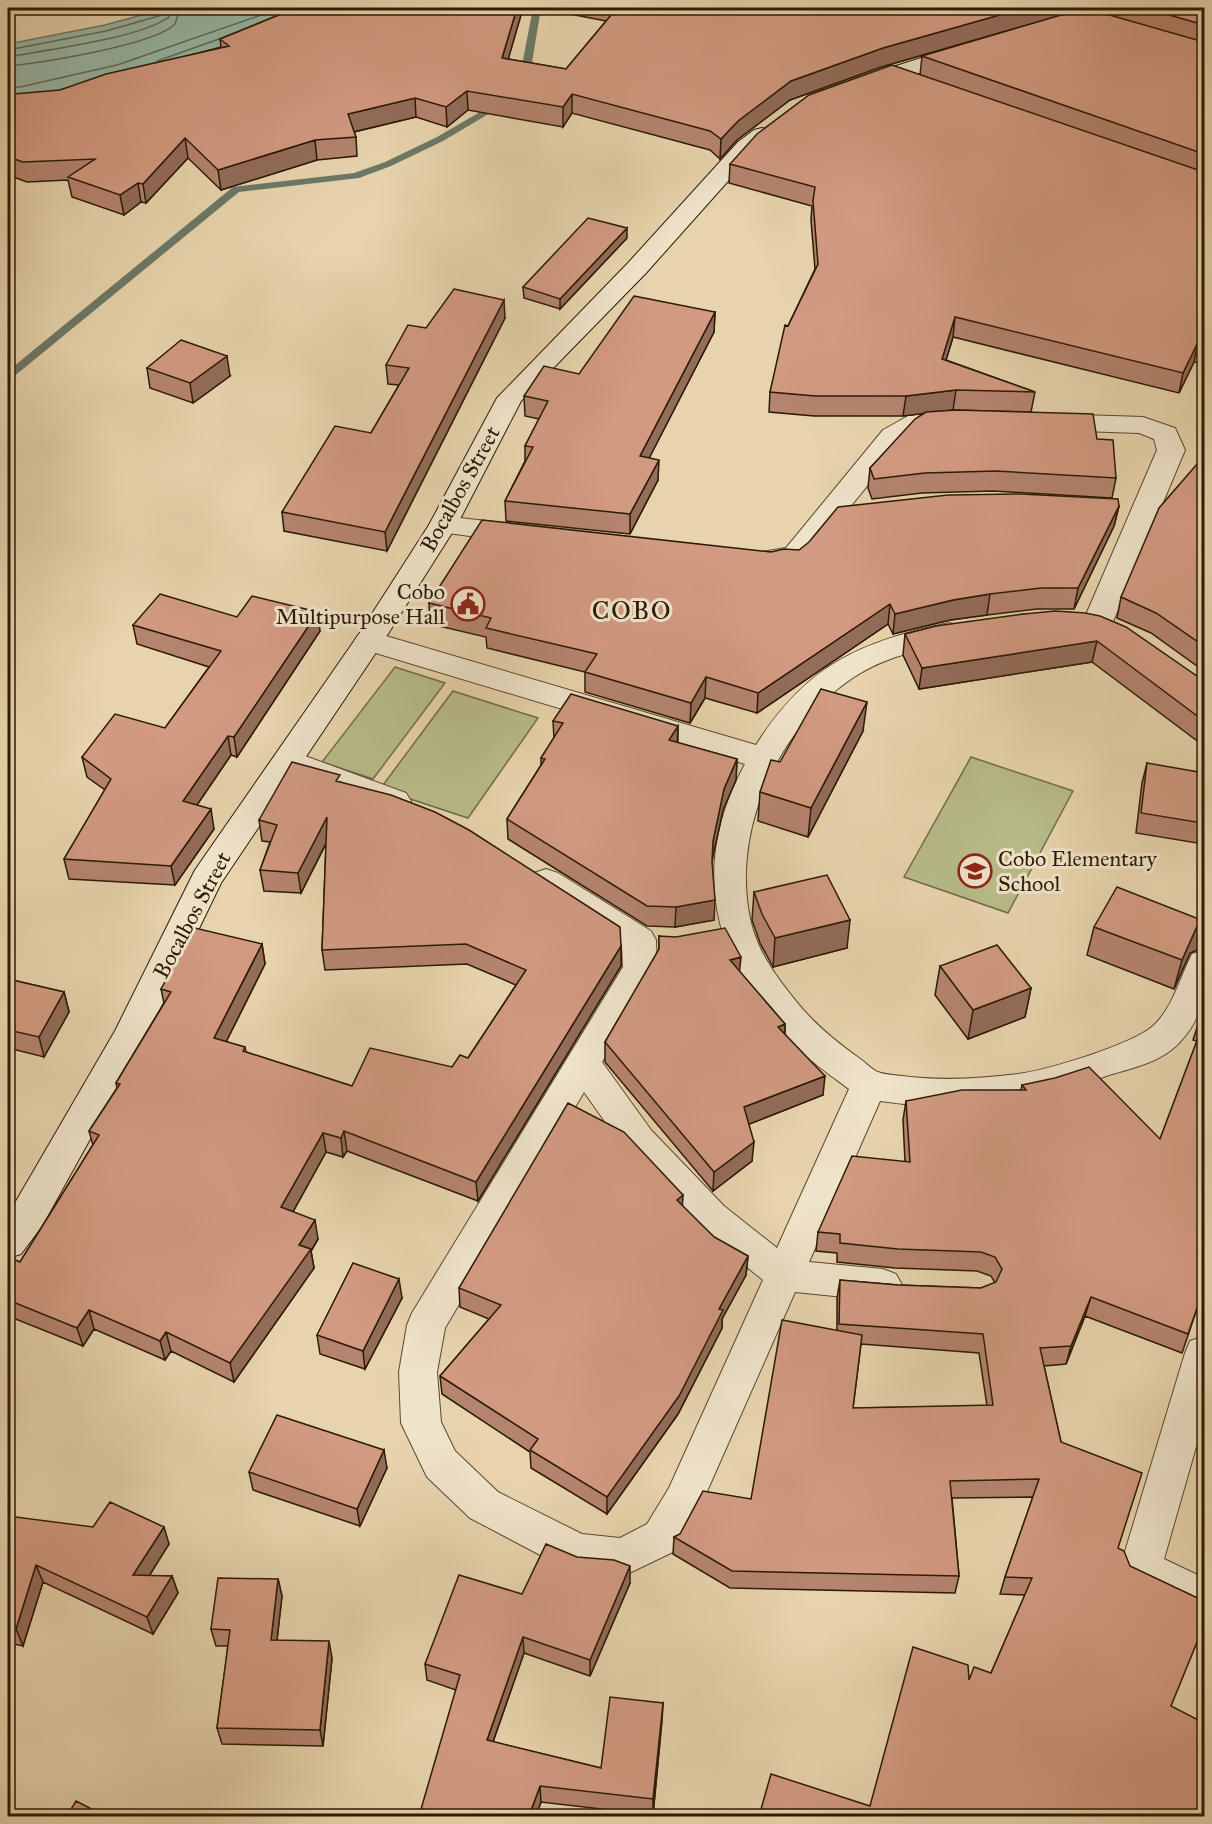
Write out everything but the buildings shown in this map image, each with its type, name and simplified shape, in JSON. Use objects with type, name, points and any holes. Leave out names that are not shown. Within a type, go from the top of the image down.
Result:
[{"type":"street","points":[[1035,30],[1080,17],[1114,17]]},
{"type":"street","points":[[839,92],[990,44]]},
{"type":"street","points":[[890,74],[923,86]]},
{"type":"street","name":"Bocalbos Street","points":[[8,1243],[29,1215],[130,1036],[207,878],[369,641],[443,525],[510,398],[637,268],[746,147],[781,120]]},
{"type":"street","points":[[735,557],[770,561],[796,555],[893,436],[917,422],[977,420]]},
{"type":"street","points":[[1025,422],[1143,425],[1166,434],[1170,450],[1133,510],[1108,628],[1069,619]]},
{"type":"street","points":[[826,518],[870,508]]},
{"type":"street","points":[[443,525],[548,537]]},
{"type":"street","points":[[705,936],[729,884],[734,842],[744,803],[763,758],[793,717],[821,687],[854,664],[900,643],[974,629]]},
{"type":"street","points":[[369,641],[763,758]]},
{"type":"street","points":[[288,760],[428,814]]},
{"type":"street","points":[[519,864],[639,940],[705,936],[751,962],[777,1001],[803,1032],[869,1084],[924,1093],[969,1094],[1032,1086],[1142,1051],[1166,1035],[1182,1014],[1204,963]]},
{"type":"street","points":[[639,940],[640,968],[426,1325],[418,1372],[421,1423],[441,1464],[484,1505],[578,1553],[624,1557],[662,1537],[683,1501],[869,1084]]},
{"type":"street","points":[[583,1063],[638,1140],[711,1217],[784,1275],[919,1287]]},
{"type":"street","points":[[1204,1353],[1141,1568],[1204,1599]]},
{"type":"green space","points":[[395,667],[445,683],[373,779],[322,762]]},
{"type":"green space","points":[[453,691],[538,718],[468,818],[380,789]]},
{"type":"green space","points":[[971,757],[1073,791],[1008,913],[904,877]]},
{"type":"water","points":[[167,8],[348,8],[248,43],[21,110],[8,109],[8,44],[105,25]]},
{"type":"waterway","points":[[524,81],[537,8]]},
{"type":"waterway","points":[[8,376],[236,189],[356,176],[388,164],[440,139],[499,104]]},
{"type":"place","name":"Cobo Multipurpose Hall","points":[[468,604]]},
{"type":"place","name":"Cobo Elementary School","points":[[975,871]]},
{"type":"district","name":"COBO","points":[[632,610]]}]
